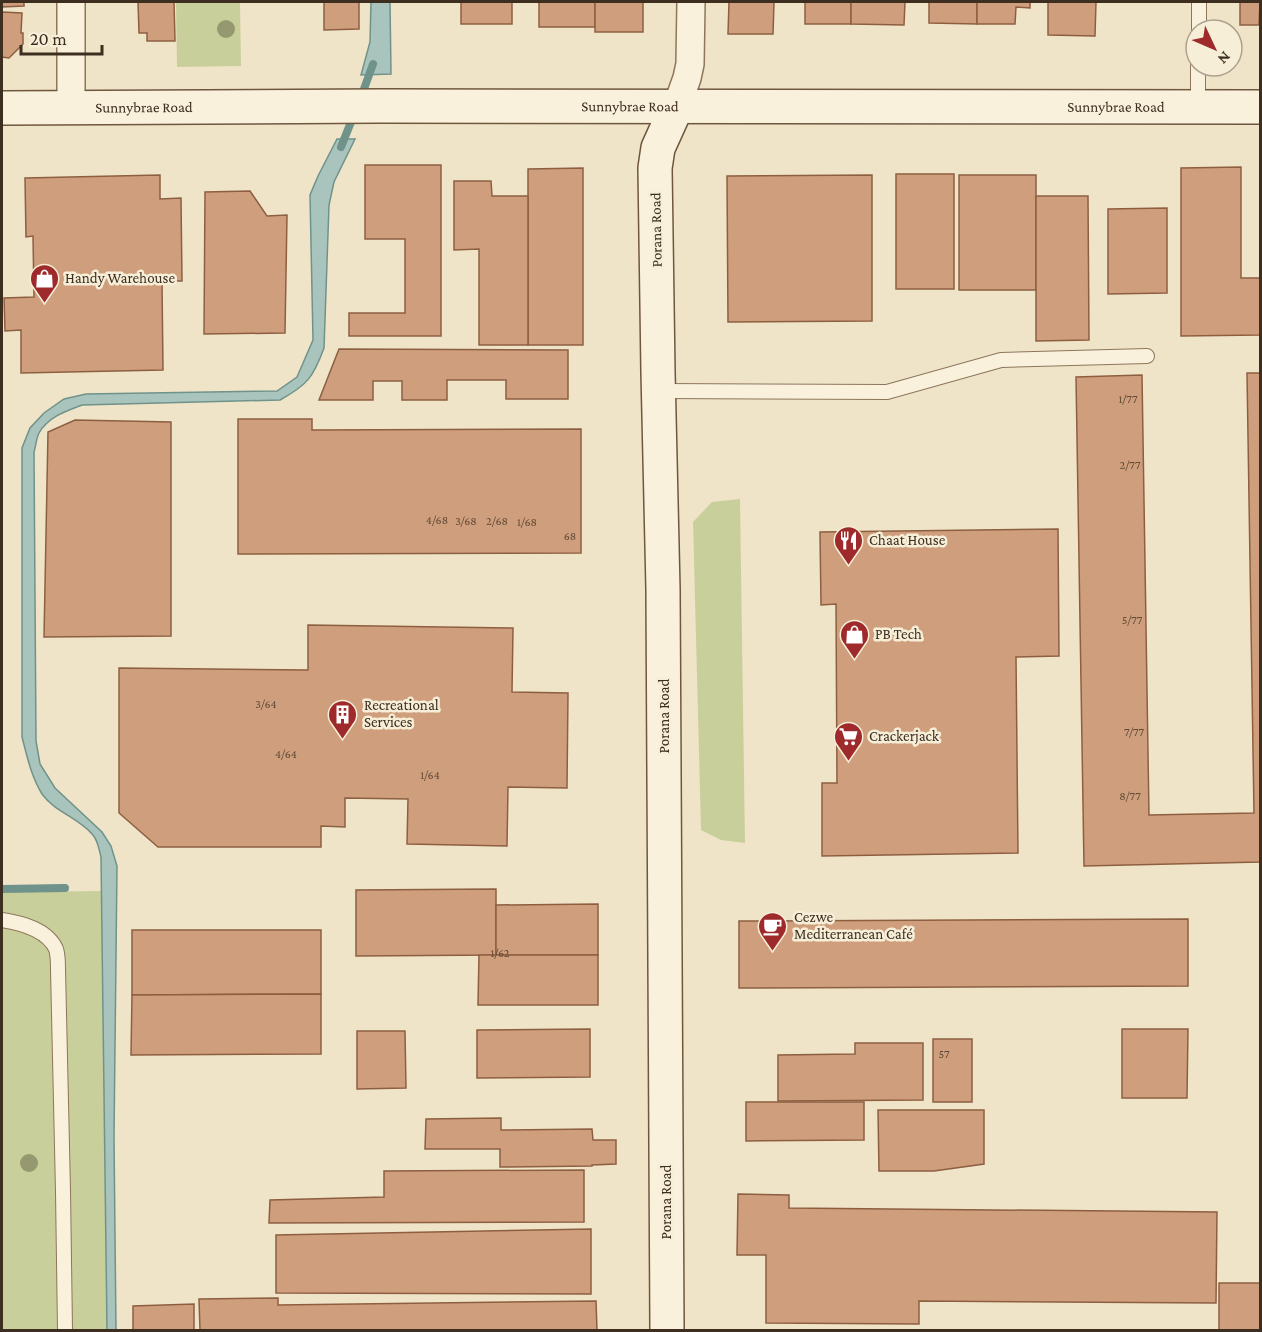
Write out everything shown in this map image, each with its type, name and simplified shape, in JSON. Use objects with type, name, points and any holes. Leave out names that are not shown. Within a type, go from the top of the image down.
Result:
[{"type":"main road","name":"Porana Road","points":[[667,1330],[663,589],[655,168],[658,148],[677,106]]},
{"type":"main road","name":"Sunnybrae Road","points":[[2,108],[1260,107]]},
{"type":"street","points":[[71,2],[71,107]]},
{"type":"street","points":[[677,106],[690,64],[691,2]]},
{"type":"lane","points":[[1199,2],[1199,18]]},
{"type":"lane","points":[[1198,78],[1198,106]]},
{"type":"lane","points":[[658,391],[887,392],[1001,360],[1147,356]]},
{"type":"lane","points":[[2,920],[35,929],[47,938],[56,950],[65,1330]]},
{"type":"green space","points":[[176,2],[240,2],[241,66],[177,67]]},
{"type":"green space","points":[[740,499],[745,843],[721,840],[701,830],[693,522],[712,502]]},
{"type":"green space","points":[[102,891],[107,1330],[2,1330],[2,892]]},
{"type":"water","points":[[371,2],[390,2],[391,74],[361,75],[370,42]]},
{"type":"water","points":[[337,139],[355,139],[334,182],[329,205],[324,348],[308,380],[280,400],[82,405],[58,415],[47,423],[39,433],[34,452],[36,741],[40,764],[55,788],[102,832],[111,846],[117,866],[114,1137],[116,1330],[107,1330],[101,857],[93,835],[81,824],[53,806],[42,794],[32,773],[22,737],[22,448],[30,428],[44,413],[64,399],[86,394],[277,391],[297,377],[313,340],[310,195]]},
{"type":"building","points":[[2,2],[24,2],[24,6],[2,7]]},
{"type":"building","points":[[138,2],[174,2],[175,41],[147,41],[147,33],[139,33]]},
{"type":"building","points":[[324,2],[359,2],[359,29],[324,30]]},
{"type":"building","points":[[461,2],[512,2],[512,24],[461,24]]},
{"type":"building","points":[[539,2],[595,2],[595,27],[539,27]]},
{"type":"building","points":[[595,2],[643,2],[643,32],[595,32]]},
{"type":"building","points":[[729,2],[774,2],[773,34],[728,34]]},
{"type":"building","points":[[805,2],[851,2],[851,24],[805,24]]},
{"type":"building","points":[[851,2],[905,2],[904,25],[851,24]]},
{"type":"building","points":[[929,2],[977,2],[977,24],[929,23]]},
{"type":"building","points":[[977,2],[1030,2],[1030,8],[1016,7],[1015,24],[977,24]]},
{"type":"building","points":[[1048,2],[1096,2],[1095,36],[1048,35]]},
{"type":"building","points":[[1240,2],[1260,2],[1259,25],[1244,25],[1244,18],[1240,18]]},
{"type":"building","points":[[2,12],[22,13],[23,44],[9,58],[2,57]]},
{"type":"building","points":[[365,165],[441,165],[441,336],[349,336],[349,313],[405,313],[405,239],[365,239]]},
{"type":"building","points":[[1241,167],[1241,278],[1260,278],[1260,335],[1181,336],[1181,168]]},
{"type":"building","points":[[583,168],[583,345],[528,345],[528,169]]},
{"type":"building","points":[[896,174],[954,174],[954,289],[896,289]]},
{"type":"building","points":[[160,175],[160,199],[181,198],[182,281],[162,281],[163,370],[21,373],[21,330],[5,331],[4,298],[34,297],[33,236],[26,237],[25,178]]},
{"type":"building","points":[[872,175],[872,321],[728,322],[727,176]]},
{"type":"building","points":[[959,175],[1036,175],[1036,290],[959,290]]},
{"type":"building","points":[[454,181],[491,181],[492,196],[528,196],[528,345],[479,345],[479,249],[454,250]]},
{"type":"building","points":[[250,191],[267,216],[287,215],[285,333],[204,334],[205,192]]},
{"type":"building","points":[[1036,196],[1088,196],[1089,340],[1036,341]]},
{"type":"building","points":[[1167,208],[1167,293],[1108,294],[1108,209]]},
{"type":"building","points":[[339,349],[568,350],[568,399],[506,399],[506,380],[447,380],[447,400],[402,400],[402,381],[373,381],[373,400],[319,400]]},
{"type":"building","points":[[1247,373],[1260,373],[1260,862],[1084,866],[1076,377],[1142,375],[1149,815],[1254,813]]},
{"type":"building","points":[[238,419],[312,419],[312,430],[581,429],[581,553],[238,554]]},
{"type":"building","points":[[75,420],[171,422],[171,636],[44,637],[48,432]]},
{"type":"building","points":[[1058,529],[1059,656],[1016,657],[1018,853],[822,856],[822,783],[837,783],[836,604],[821,605],[820,532]]},
{"type":"building","name":"Recreational Services","points":[[308,625],[513,628],[512,692],[568,693],[567,788],[508,787],[507,846],[407,844],[408,799],[345,798],[345,827],[321,826],[321,847],[158,847],[119,813],[119,668],[308,670]]},
{"type":"building","points":[[496,889],[496,955],[356,956],[356,890]]},
{"type":"building","points":[[598,904],[598,955],[496,955],[496,905]]},
{"type":"building","points":[[1188,919],[1188,986],[739,988],[739,921]]},
{"type":"building","points":[[132,930],[321,930],[321,994],[132,995]]},
{"type":"building","points":[[479,955],[598,955],[598,1005],[478,1005]]},
{"type":"building","points":[[321,994],[321,1054],[131,1055],[132,995]]},
{"type":"building","points":[[590,1029],[590,1077],[477,1078],[477,1030]]},
{"type":"building","points":[[1122,1029],[1188,1029],[1187,1098],[1122,1098]]},
{"type":"building","points":[[357,1031],[405,1031],[406,1088],[357,1089]]},
{"type":"building","points":[[933,1039],[972,1039],[972,1102],[933,1102]]},
{"type":"building","points":[[855,1043],[923,1043],[923,1100],[778,1101],[778,1055],[855,1054]]},
{"type":"building","points":[[746,1102],[864,1102],[864,1140],[746,1141]]},
{"type":"building","points":[[878,1110],[984,1110],[984,1164],[934,1171],[879,1171]]},
{"type":"building","points":[[501,1118],[501,1130],[592,1129],[593,1140],[616,1140],[616,1164],[500,1167],[500,1149],[425,1149],[426,1119]]},
{"type":"building","points":[[584,1170],[584,1222],[269,1223],[270,1200],[384,1197],[384,1171]]},
{"type":"building","points":[[738,1194],[789,1195],[789,1208],[1217,1212],[1216,1303],[919,1301],[919,1324],[766,1323],[766,1255],[737,1255]]},
{"type":"building","points":[[591,1229],[591,1294],[276,1293],[276,1235]]},
{"type":"building","points":[[1219,1283],[1260,1283],[1260,1330],[1219,1330]]},
{"type":"building","points":[[278,1298],[278,1305],[596,1301],[597,1330],[200,1330],[199,1299]]},
{"type":"building","points":[[194,1304],[194,1330],[133,1330],[133,1306]]},
{"type":"waterway","points":[[360,100],[373,64]]},
{"type":"waterway","points":[[341,147],[355,112]]},
{"type":"waterway","points":[[2,889],[65,888]]},
{"type":"place","name":"Handy Warehouse","points":[[44,304]]},
{"type":"place","name":"Chaat House","points":[[848,566]]},
{"type":"place","name":"PB Tech","points":[[854,660]]},
{"type":"place","name":"Recreational Services","points":[[343,740]]},
{"type":"place","name":"Crackerjack","points":[[848,762]]},
{"type":"place","name":"Cezwe Mediterranean Café","points":[[773,952]]}]
